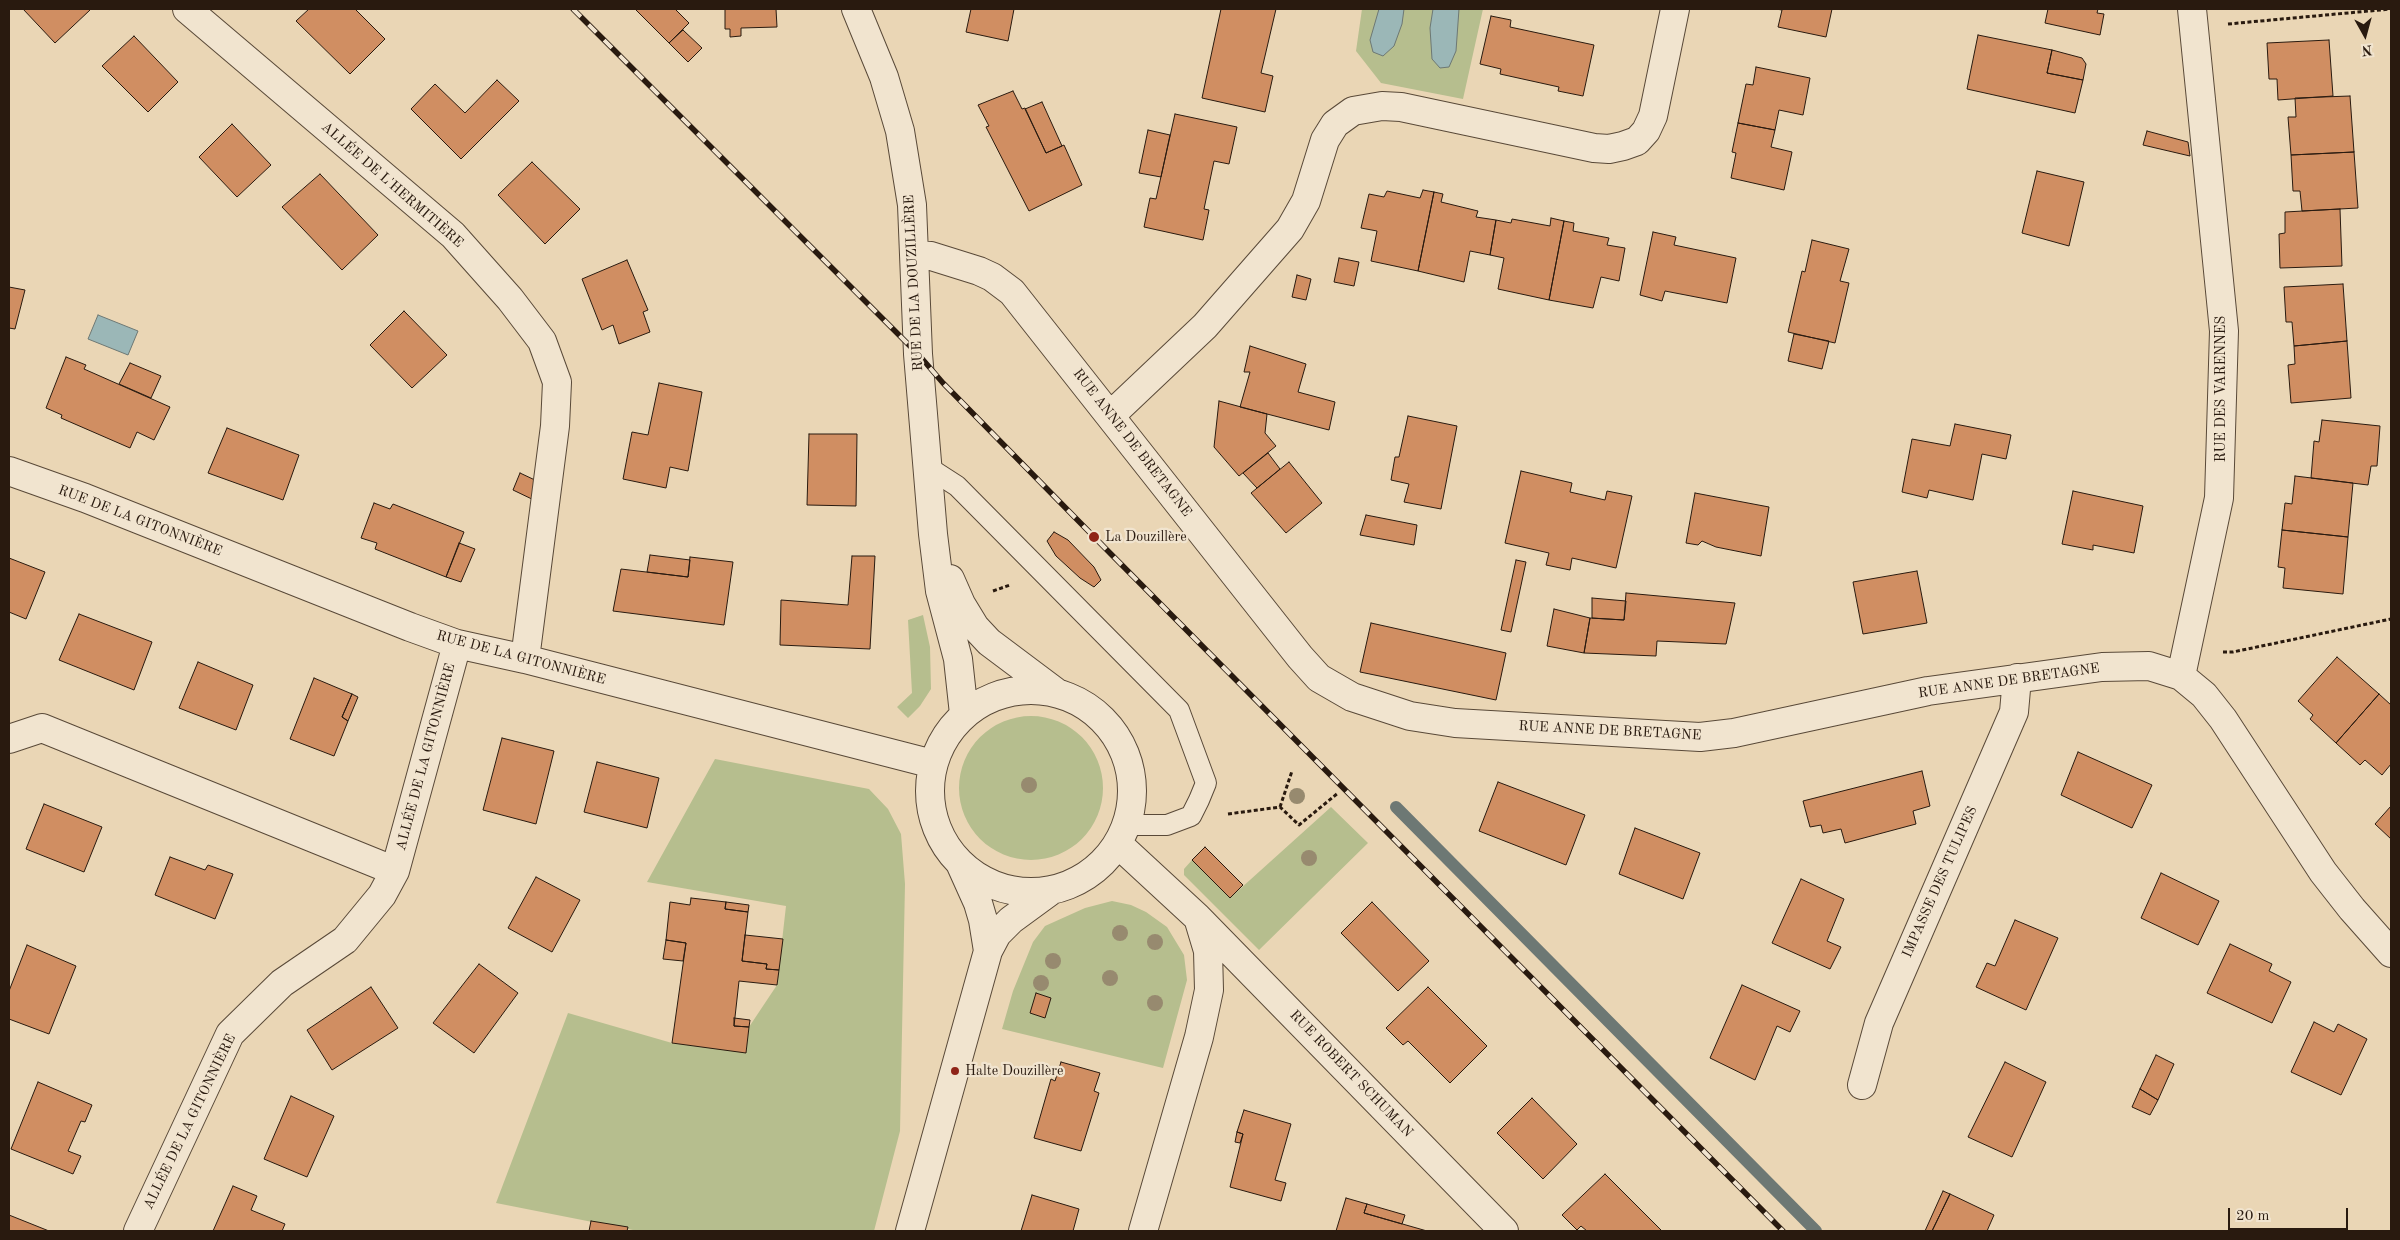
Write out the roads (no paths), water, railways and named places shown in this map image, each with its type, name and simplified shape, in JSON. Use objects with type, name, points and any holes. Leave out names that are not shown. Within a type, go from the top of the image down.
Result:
[{"type":"street","name":"ALLÉE DE L'HERMITIÈRE","points":[[186,9],[452,235],[510,299],[542,341],[557,382],[555,426],[525,659]]},
{"type":"street","name":"RUE DE LA DOUZILLÈRE","points":[[856,9],[884,77],[900,131],[912,205],[918,354],[926,466],[940,591],[958,659],[964,714]]},
{"type":"street","points":[[1112,415],[1204,326],[1290,229],[1306,201],[1325,140],[1334,124],[1353,111],[1382,106],[1401,107],[1594,148],[1609,149],[1623,146],[1637,141],[1646,131],[1653,116],[1675,9]]},
{"type":"street","name":"RUE DES VARENNES","points":[[2181,676],[2219,498],[2224,331],[2193,18]]},
{"type":"street","name":"RUE ANNE DE BRETAGNE","points":[[915,255],[931,256],[979,270],[1012,292],[1112,415],[1300,657],[1319,678],[1352,697],[1410,716],[1455,723],[1700,737],[1734,733],[1928,691],[2102,667],[2149,666],[2181,676],[2204,695],[2222,719],[2323,872],[2352,909],[2391,953]]},
{"type":"street","name":"RUE DE LA GITONNIÈRE","points":[[9,471],[86,498],[410,628],[458,644],[525,659],[933,764]]},
{"type":"street","name":"RUE DE LA DOUZILLÈRE","points":[[933,534],[954,591],[975,628],[989,642],[1058,694]]},
{"type":"street","name":"ALLÉE DE LA GITONNIÈRE","points":[[138,1231],[230,1034],[282,983],[345,940],[373,908],[396,870],[458,644]]},
{"type":"street","name":"IMPASSE DES TULIPES","points":[[1862,1085],[1879,1023],[2014,712],[2017,678]]},
{"type":"street","points":[[1023,690],[1058,694],[1088,707],[1112,730],[1128,760],[1133,792],[1122,835],[1096,869],[1068,886],[1036,893],[1003,889],[974,876],[951,854],[935,826],[929,796],[933,764],[944,737],[964,714],[992,697],[1023,690]]},
{"type":"street","name":"ALLÉE DE LA GITONNIÈRE","points":[[9,739],[42,728],[396,870]]},
{"type":"street","name":"RUE ROBERT SCHUMAN","points":[[1122,835],[1197,917],[1504,1231]]},
{"type":"street","points":[[960,863],[978,903],[988,952]]},
{"type":"street","points":[[910,1231],[988,952],[996,934],[1011,920],[1052,890]]},
{"type":"street","name":"RUE ROBERT SCHUMAN","points":[[1143,1231],[1199,1037],[1209,990],[1208,951],[1197,917]]},
{"type":"lane","points":[[926,466],[957,486],[1179,710],[1206,782],[1191,816],[1167,825],[1122,835]]},
{"type":"water","points":[[1379,9],[1404,9],[1402,24],[1394,46],[1383,56],[1373,52],[1370,40]]},
{"type":"water","points":[[1433,9],[1459,9],[1456,51],[1449,67],[1440,68],[1432,59],[1430,28]]},
{"type":"water","points":[[98,315],[138,331],[128,355],[88,339]]},
{"type":"waterway","points":[[1396,807],[1816,1231]]},
{"type":"railway","points":[[573,9],[918,354],[943,383],[1105,548],[1783,1231]]},
{"type":"place","name":"La Douzillère","points":[[1094,537]]},
{"type":"place","name":"Halte Douzillère","points":[[955,1071]]}]
